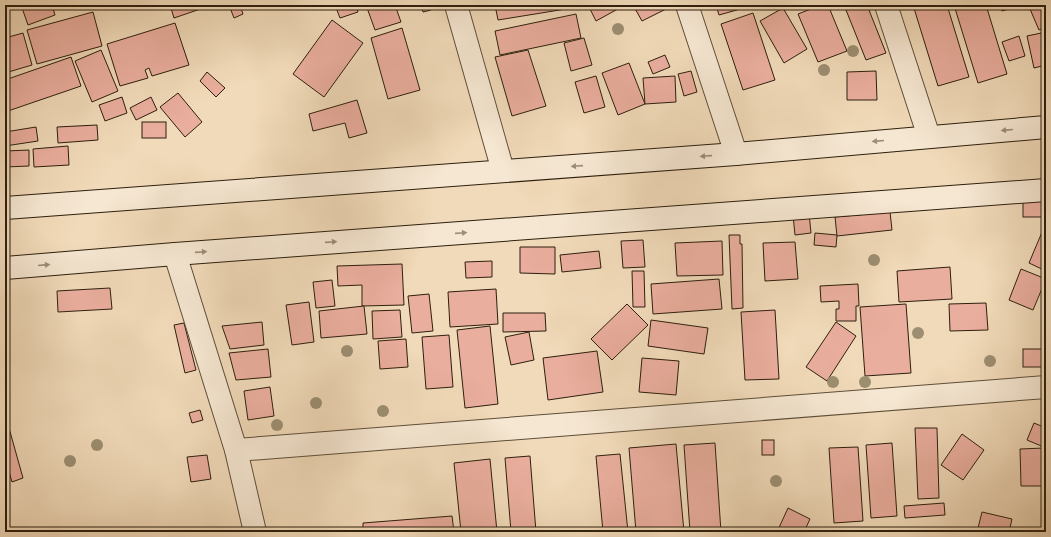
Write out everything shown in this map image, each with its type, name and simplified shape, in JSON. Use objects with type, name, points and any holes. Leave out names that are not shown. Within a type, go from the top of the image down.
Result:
[{"type":"street","points":[[456,5],[503,171]]},
{"type":"street","points":[[687,5],[736,154]]},
{"type":"street","points":[[886,5],[929,136]]},
{"type":"street","points":[[5,208],[736,154],[1046,127]]},
{"type":"street","points":[[5,268],[175,254],[1046,190]]},
{"type":"street","points":[[175,254],[236,450],[255,532]]},
{"type":"street","points":[[236,450],[1046,387]]},
{"type":"building","points":[[21,5],[52,5],[55,15],[28,25]]},
{"type":"building","points":[[170,5],[212,5],[174,18]]},
{"type":"building","points":[[229,5],[240,5],[243,14],[234,18]]},
{"type":"building","points":[[335,5],[356,5],[358,12],[340,18]]},
{"type":"building","points":[[366,5],[395,5],[401,22],[375,30]]},
{"type":"building","points":[[421,5],[430,5],[431,10],[423,12]]},
{"type":"building","points":[[495,5],[571,5],[572,8],[498,20]]},
{"type":"building","points":[[588,5],[625,5],[596,21]]},
{"type":"building","points":[[633,5],[667,5],[668,8],[642,21]]},
{"type":"building","points":[[716,5],[743,5],[744,8],[719,15]]},
{"type":"building","points":[[821,5],[828,5],[847,51],[818,62],[798,14]]},
{"type":"building","points":[[844,5],[867,5],[886,53],[866,60]]},
{"type":"building","points":[[913,5],[947,5],[969,77],[938,86]]},
{"type":"building","points":[[954,5],[986,5],[1007,74],[978,83]]},
{"type":"building","points":[[1000,5],[1021,5],[1002,11]]},
{"type":"building","points":[[1041,5],[1046,5],[1046,27],[1039,30],[1030,9]]},
{"type":"building","points":[[783,8],[807,49],[784,63],[760,21]]},
{"type":"building","points":[[93,12],[102,46],[37,64],[27,30]]},
{"type":"building","points":[[753,13],[775,80],[743,90],[721,24]]},
{"type":"building","points":[[576,14],[581,38],[500,55],[495,31]]},
{"type":"building","points":[[332,20],[363,43],[324,97],[293,74]]},
{"type":"building","points":[[175,23],[189,65],[152,76],[149,68],[145,70],[148,78],[120,86],[107,44]]},
{"type":"building","points":[[402,28],[420,90],[388,99],[371,38]]},
{"type":"building","points":[[1046,32],[1046,65],[1034,68],[1027,36]]},
{"type":"building","points":[[23,33],[32,65],[5,73],[5,38]]},
{"type":"building","points":[[1019,36],[1025,56],[1009,61],[1002,42]]},
{"type":"building","points":[[584,38],[592,65],[571,71],[564,43]]},
{"type":"building","points":[[101,50],[118,91],[92,102],[75,61]]},
{"type":"building","points":[[528,50],[546,106],[512,116],[495,57]]},
{"type":"building","points":[[665,55],[670,67],[653,74],[648,62]]},
{"type":"building","points":[[71,57],[81,86],[5,112],[5,80]]},
{"type":"building","points":[[629,63],[645,104],[618,115],[602,73]]},
{"type":"building","points":[[691,71],[697,92],[684,96],[678,74]]},
{"type":"building","points":[[876,71],[877,100],[847,100],[847,72]]},
{"type":"building","points":[[207,72],[225,88],[216,97],[200,81]]},
{"type":"building","points":[[596,76],[605,107],[584,113],[575,82]]},
{"type":"building","points":[[675,76],[676,102],[645,104],[643,78]]},
{"type":"building","points":[[178,93],[202,122],[185,137],[160,107]]},
{"type":"building","points":[[122,97],[127,113],[105,121],[99,105]]},
{"type":"building","points":[[151,97],[157,110],[136,120],[130,108]]},
{"type":"building","points":[[357,100],[367,133],[349,138],[345,123],[313,131],[309,114]]},
{"type":"building","points":[[142,122],[166,122],[166,138],[142,138]]},
{"type":"building","points":[[97,125],[98,140],[58,143],[57,127]]},
{"type":"building","points":[[36,127],[38,141],[5,146],[5,132]]},
{"type":"building","points":[[68,146],[69,165],[34,167],[33,149]]},
{"type":"building","points":[[29,150],[29,166],[5,167],[5,151]]},
{"type":"building","points":[[1023,200],[1046,200],[1046,217],[1023,217]]},
{"type":"building","points":[[890,212],[892,230],[837,236],[835,217]]},
{"type":"building","points":[[809,213],[811,233],[795,235],[793,215]]},
{"type":"building","points":[[1045,225],[1046,226],[1046,271],[1029,263]]},
{"type":"building","points":[[815,233],[837,235],[836,247],[814,245]]},
{"type":"building","points":[[729,235],[740,235],[740,244],[742,244],[743,308],[732,309]]},
{"type":"building","points":[[643,240],[645,267],[623,268],[621,241]]},
{"type":"building","points":[[722,241],[723,275],[677,276],[675,243]]},
{"type":"building","points":[[795,242],[798,279],[765,281],[763,243]]},
{"type":"building","points":[[520,247],[555,247],[555,274],[520,273]]},
{"type":"building","points":[[599,251],[601,268],[562,272],[560,255]]},
{"type":"building","points":[[492,261],[492,277],[466,278],[465,262]]},
{"type":"building","points":[[402,264],[404,305],[362,306],[362,285],[338,286],[337,266]]},
{"type":"building","points":[[950,267],[952,299],[899,302],[897,271]]},
{"type":"building","points":[[1021,269],[1046,279],[1033,310],[1009,300]]},
{"type":"building","points":[[632,271],[644,271],[645,307],[633,307]]},
{"type":"building","points":[[719,279],[722,309],[653,314],[651,284]]},
{"type":"building","points":[[332,280],[335,306],[316,308],[313,282]]},
{"type":"building","points":[[858,284],[859,306],[856,306],[856,321],[836,321],[836,309],[839,309],[839,301],[821,302],[820,286]]},
{"type":"building","points":[[110,288],[112,309],[58,312],[57,291]]},
{"type":"building","points":[[496,289],[498,324],[450,327],[448,292]]},
{"type":"building","points":[[429,294],[433,331],[412,333],[408,296]]},
{"type":"building","points":[[309,302],[314,342],[292,345],[286,305]]},
{"type":"building","points":[[986,303],[988,330],[950,331],[949,304]]},
{"type":"building","points":[[627,304],[648,325],[612,360],[591,339]]},
{"type":"building","points":[[906,304],[911,373],[865,376],[860,307]]},
{"type":"building","points":[[364,306],[367,334],[321,338],[319,311]]},
{"type":"building","points":[[400,310],[402,337],[373,339],[372,311]]},
{"type":"building","points":[[775,310],[779,379],[745,380],[741,312]]},
{"type":"building","points":[[503,313],[545,313],[546,331],[503,332]]},
{"type":"building","points":[[651,320],[708,328],[704,354],[648,346]]},
{"type":"building","points":[[262,322],[264,345],[230,349],[222,326]]},
{"type":"building","points":[[836,322],[856,336],[827,381],[806,367]]},
{"type":"building","points":[[184,323],[196,370],[185,373],[174,325]]},
{"type":"building","points":[[490,326],[498,404],[465,408],[457,330]]},
{"type":"building","points":[[529,332],[534,360],[511,365],[505,337]]},
{"type":"building","points":[[449,335],[453,387],[426,389],[422,337]]},
{"type":"building","points":[[406,339],[408,367],[380,369],[378,341]]},
{"type":"building","points":[[268,349],[271,377],[236,380],[229,353]]},
{"type":"building","points":[[1023,349],[1046,349],[1046,367],[1023,367]]},
{"type":"building","points":[[597,351],[603,392],[548,400],[543,358]]},
{"type":"building","points":[[642,358],[679,361],[676,395],[639,392]]},
{"type":"building","points":[[270,387],[274,416],[248,420],[244,391]]},
{"type":"building","points":[[200,410],[203,420],[192,423],[189,413]]},
{"type":"building","points":[[7,421],[23,478],[12,482],[5,458],[5,422]]},
{"type":"building","points":[[1034,423],[1046,428],[1046,448],[1027,440]]},
{"type":"building","points":[[915,428],[937,428],[939,498],[918,499]]},
{"type":"building","points":[[962,434],[984,450],[963,480],[941,465]]},
{"type":"building","points":[[762,440],[774,440],[774,455],[762,455]]},
{"type":"building","points":[[715,443],[721,532],[690,532],[684,445]]},
{"type":"building","points":[[892,443],[897,516],[871,518],[866,445]]},
{"type":"building","points":[[676,444],[684,532],[636,532],[629,448]]},
{"type":"building","points":[[858,447],[863,521],[834,523],[829,448]]},
{"type":"building","points":[[1044,448],[1045,486],[1021,486],[1020,449]]},
{"type":"building","points":[[620,454],[628,532],[603,532],[596,456]]},
{"type":"building","points":[[207,455],[211,479],[191,482],[187,457]]},
{"type":"building","points":[[530,456],[536,532],[511,532],[505,458]]},
{"type":"building","points":[[490,459],[497,532],[461,532],[454,463]]},
{"type":"building","points":[[944,503],[945,515],[905,518],[904,506]]},
{"type":"building","points":[[788,508],[810,519],[804,532],[777,532]]},
{"type":"building","points":[[982,512],[1012,519],[1009,532],[977,532]]},
{"type":"building","points":[[452,516],[454,532],[363,532],[363,523]]}]
